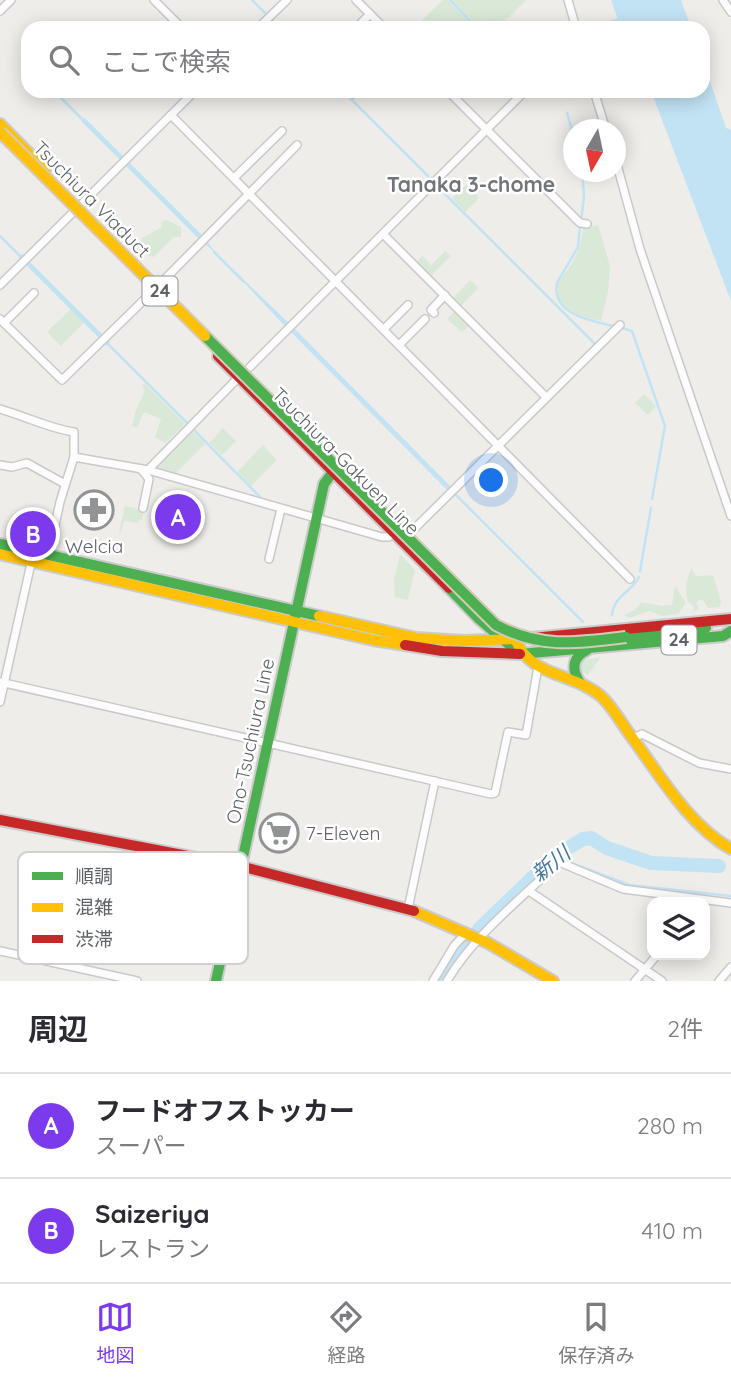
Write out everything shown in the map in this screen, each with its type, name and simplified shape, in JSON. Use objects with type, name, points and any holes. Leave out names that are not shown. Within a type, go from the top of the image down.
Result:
[{"type":"main road","name":"Tsuchiura-Gakuen Line","points":[[0,124],[153,290],[515,639]]},
{"type":"main road","name":"Tsuchiura Viaduct","points":[[0,132],[495,625],[519,638],[546,643],[731,625]]},
{"type":"main road","name":"Tsuchiura-Gakuen Line","points":[[0,138],[77,208],[336,468],[393,533],[502,640],[538,667],[579,681],[591,687],[605,700],[696,821],[715,840],[730,848]]},
{"type":"main road","name":"Ono-Tsuchiura Line","points":[[243,852],[324,484],[336,468]]},
{"type":"main road","points":[[0,544],[33,556],[48,560],[294,623],[415,648],[520,654],[515,639],[416,638],[297,610],[48,560]]},
{"type":"main road","points":[[0,554],[33,556]]},
{"type":"main road","name":"24","points":[[515,639],[731,620]]},
{"type":"main road","name":"24","points":[[520,654],[723,636],[731,631]]},
{"type":"main road","points":[[579,681],[574,674],[574,663],[581,653],[587,650]]},
{"type":"main road","points":[[0,820],[167,852]]},
{"type":"main road","points":[[248,868],[408,909],[466,933],[553,981]]},
{"type":"street","points":[[0,11],[11,0]]},
{"type":"street","points":[[154,0],[175,21]]},
{"type":"street","points":[[265,21],[287,0]]},
{"type":"street","points":[[356,0],[377,21]]},
{"type":"street","points":[[568,0],[574,21]]},
{"type":"street","points":[[723,0],[731,12]]},
{"type":"street","points":[[363,21],[370,14]]},
{"type":"street","points":[[0,285],[188,98]]},
{"type":"street","points":[[455,98],[580,223],[587,224]]},
{"type":"street","points":[[250,367],[518,98]]},
{"type":"street","points":[[596,98],[603,119]]},
{"type":"street","points":[[171,115],[630,579]]},
{"type":"street","points":[[234,178],[282,131]]},
{"type":"street","points":[[163,281],[297,145]]},
{"type":"street","points":[[621,182],[640,249],[731,516]]},
{"type":"street","points":[[383,234],[546,397]]},
{"type":"street","points":[[34,293],[2,321],[62,380],[153,290]]},
{"type":"street","points":[[434,313],[431,310],[445,295]]},
{"type":"street","points":[[384,330],[408,306]]},
{"type":"street","points":[[399,345],[425,319]]},
{"type":"street","points":[[408,534],[620,325]]},
{"type":"street","points":[[145,470],[235,381]]},
{"type":"street","points":[[0,409],[54,429],[74,432],[74,457],[65,484],[48,560]]},
{"type":"street","points":[[74,457],[145,470],[382,537],[389,537],[393,533]]},
{"type":"street","points":[[0,465],[12,467],[27,463],[65,484]]},
{"type":"street","points":[[143,508],[149,479],[145,470]]},
{"type":"street","points":[[269,559],[281,509]]},
{"type":"street","points":[[0,702],[2,683],[33,556]]},
{"type":"street","points":[[2,683],[495,793],[508,732],[526,735],[538,667]]},
{"type":"street","points":[[633,738],[642,734],[699,763],[731,769]]},
{"type":"street","points":[[408,909],[435,781]]},
{"type":"street","points":[[447,981],[459,960],[478,939],[559,862],[623,889],[682,897]]},
{"type":"street","points":[[529,891],[662,981]]},
{"type":"street","points":[[710,901],[731,903]]},
{"type":"street","points":[[433,981],[454,946],[466,933]]},
{"type":"street","points":[[0,951],[18,955]]},
{"type":"street","points":[[635,981],[652,960]]},
{"type":"street","points":[[59,964],[137,981]]},
{"type":"street","points":[[719,981],[731,967]]},
{"type":"green space","points":[[443,0],[448,0],[468,21],[421,21]]},
{"type":"green space","points":[[451,0],[526,0],[505,21],[473,21]]},
{"type":"green space","points":[[467,184],[479,198],[465,212],[452,198]]},
{"type":"green space","points":[[167,220],[181,227],[181,237],[174,237],[154,257],[145,255],[140,251],[142,238],[162,227],[162,221]]},
{"type":"green space","points":[[598,225],[610,266],[608,292],[601,321],[571,310],[560,300],[557,293],[559,282],[577,252],[583,228]]},
{"type":"green space","points":[[445,251],[451,256],[431,276],[417,262],[422,256],[431,265]]},
{"type":"green space","points":[[470,280],[478,288],[461,306],[453,298]]},
{"type":"green space","points":[[71,309],[84,323],[61,346],[47,332]]},
{"type":"green space","points":[[456,310],[470,325],[462,332],[447,319]]},
{"type":"green space","points":[[144,383],[185,424],[165,443],[155,437],[161,419],[144,412],[137,428],[132,426],[145,392],[142,386]]},
{"type":"green space","points":[[644,394],[656,406],[648,415],[635,403]]},
{"type":"green space","points":[[223,428],[236,441],[222,455],[209,443]]},
{"type":"green space","points":[[191,430],[205,444],[174,475],[155,470],[154,468]]},
{"type":"green space","points":[[263,445],[277,460],[251,486],[237,472]]},
{"type":"green space","points":[[125,506],[144,510],[142,521],[124,521],[121,533],[119,532]]},
{"type":"green space","points":[[400,554],[415,570],[408,600],[395,597],[394,581]]},
{"type":"green space","points":[[691,568],[696,576],[713,575],[721,601],[720,607],[708,608],[702,599],[696,602],[699,609],[692,612],[695,608],[687,601],[686,583]]},
{"type":"green space","points":[[675,586],[686,603],[678,614],[662,616],[649,611],[630,618],[624,615],[635,610],[641,602],[672,605]]},
{"type":"green space","points":[[601,657],[587,676],[579,668],[583,660]]},
{"type":"water","points":[[611,0],[681,0],[688,21],[618,21]]},
{"type":"water","points":[[710,81],[726,128],[731,130],[731,301],[654,98],[710,98]]},
{"type":"water","points":[[85,118],[204,237],[216,253],[81,121]]},
{"type":"water","points":[[216,253],[294,328],[457,493],[453,496]]},
{"type":"water","points":[[22,254],[110,342],[107,346],[18,257]]},
{"type":"waterway","points":[[252,0],[265,13]]},
{"type":"waterway","points":[[450,0],[470,21]]},
{"type":"waterway","points":[[613,21],[619,19]]},
{"type":"waterway","points":[[61,98],[83,120]]},
{"type":"waterway","points":[[350,98],[431,179]]},
{"type":"waterway","points":[[567,113],[569,119]]},
{"type":"waterway","points":[[581,221],[583,182]]},
{"type":"waterway","points":[[437,186],[595,344]]},
{"type":"waterway","points":[[580,226],[578,247],[557,283],[557,294],[560,302],[574,314],[613,326]]},
{"type":"waterway","points":[[0,236],[20,256]]},
{"type":"waterway","points":[[214,252],[244,282]]},
{"type":"waterway","points":[[622,328],[632,331],[665,426],[652,499]]},
{"type":"waterway","points":[[108,344],[187,423]]},
{"type":"waterway","points":[[193,429],[262,499]]},
{"type":"waterway","points":[[455,494],[583,622]]},
{"type":"waterway","points":[[640,571],[651,508]]},
{"type":"waterway","points":[[612,615],[616,603],[639,577]]},
{"type":"waterway","name":"新川","points":[[479,929],[555,856],[583,839],[591,838],[607,848],[651,863],[719,866]]},
{"type":"waterway","points":[[557,858],[630,885],[731,896]]},
{"type":"waterway","name":"新川","points":[[439,981],[468,940]]},
{"type":"traffic: fast","points":[[205,336],[496,625],[513,633],[544,641],[576,642],[626,637]]},
{"type":"traffic: fast","points":[[244,852],[324,484],[338,465]]},
{"type":"traffic: fast","points":[[0,544],[319,616]]},
{"type":"traffic: fast","points":[[449,588],[479,619],[520,654],[723,636],[731,631]]},
{"type":"traffic: fast","points":[[626,637],[706,628]]},
{"type":"traffic: fast","points":[[579,681],[575,672],[576,659],[587,650]]},
{"type":"traffic: fast","points":[[216,981],[220,964]]},
{"type":"traffic: slow","points":[[0,124],[45,170]]},
{"type":"traffic: slow","points":[[0,132],[205,336]]},
{"type":"traffic: slow","points":[[0,554],[373,640],[405,645]]},
{"type":"traffic: slow","points":[[319,616],[416,638],[464,641],[515,639],[522,652],[542,668],[578,683],[602,697],[687,812],[731,849]]},
{"type":"traffic: slow","points":[[414,911],[488,943],[553,981]]},
{"type":"traffic: jam","points":[[218,356],[449,588]]},
{"type":"traffic: jam","points":[[532,638],[731,619]]},
{"type":"traffic: jam","points":[[405,645],[442,651],[520,654]]},
{"type":"traffic: jam","points":[[0,820],[167,852]]},
{"type":"traffic: jam","points":[[248,868],[414,911]]},
{"type":"place","name":"Welcia","points":[[94,510]]},
{"type":"place","name":"フードオフストッカー","points":[[178,517]]},
{"type":"place","name":"Saizeriya","points":[[33,534]]},
{"type":"place","name":"7-Eleven","points":[[279,833]]},
{"type":"district","name":"Tanaka 3-chome","points":[[471,185]]}]
